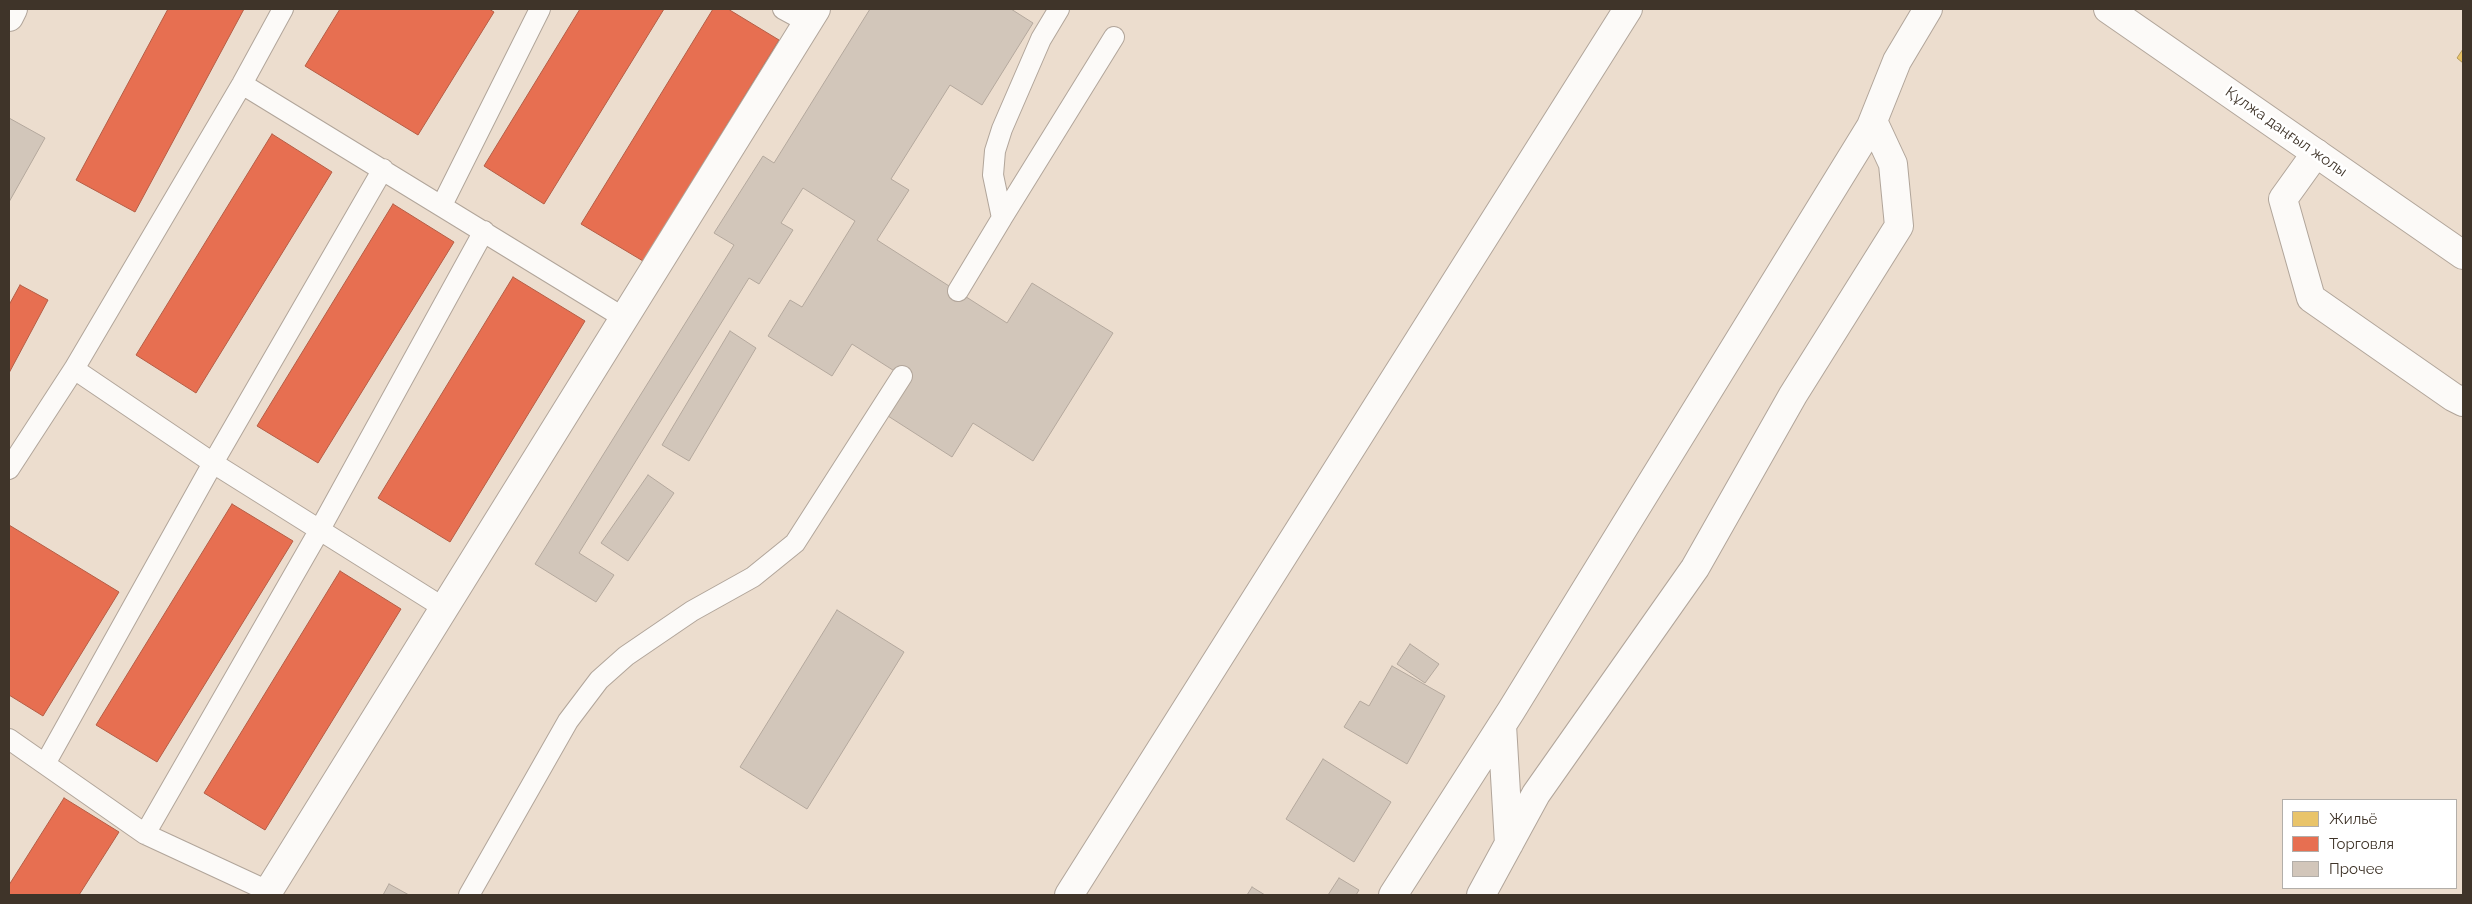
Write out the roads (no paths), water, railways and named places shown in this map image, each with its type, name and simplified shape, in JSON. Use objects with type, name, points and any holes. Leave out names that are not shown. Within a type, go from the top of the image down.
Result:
[{"type":"street","points":[[9,17],[13,9]]},
{"type":"street","points":[[1069,895],[1628,9]]},
{"type":"street","points":[[1394,895],[1502,725],[1874,121],[1897,61],[1928,9]]},
{"type":"street","name":"Құлжа даңғыл жолы","points":[[2108,9],[2463,255]]},
{"type":"street","points":[[267,893],[812,16]]},
{"type":"street","points":[[1481,895],[1536,794],[1695,568],[1793,395],[1900,226],[1893,164],[1874,121]]},
{"type":"street","points":[[2316,153],[2283,199],[2311,298],[2453,398],[2463,402]]},
{"type":"street","points":[[1502,725],[1509,844]]},
{"type":"lane","points":[[9,468],[74,368],[242,84],[283,9]]},
{"type":"lane","points":[[442,206],[540,9]]},
{"type":"lane","points":[[783,9],[812,16]]},
{"type":"lane","points":[[1002,218],[993,175],[995,150],[1002,129],[1041,38],[1059,9]]},
{"type":"lane","points":[[958,291],[1114,36]]},
{"type":"lane","points":[[242,84],[624,318]]},
{"type":"lane","points":[[44,764],[213,464],[383,169]]},
{"type":"lane","points":[[145,834],[319,531],[484,231]]},
{"type":"lane","points":[[74,368],[213,464],[444,608]]},
{"type":"lane","points":[[469,895],[568,721],[599,680],[626,656],[692,611],[753,577],[795,543],[902,376]]},
{"type":"lane","points":[[9,739],[145,834],[267,893]]}]
